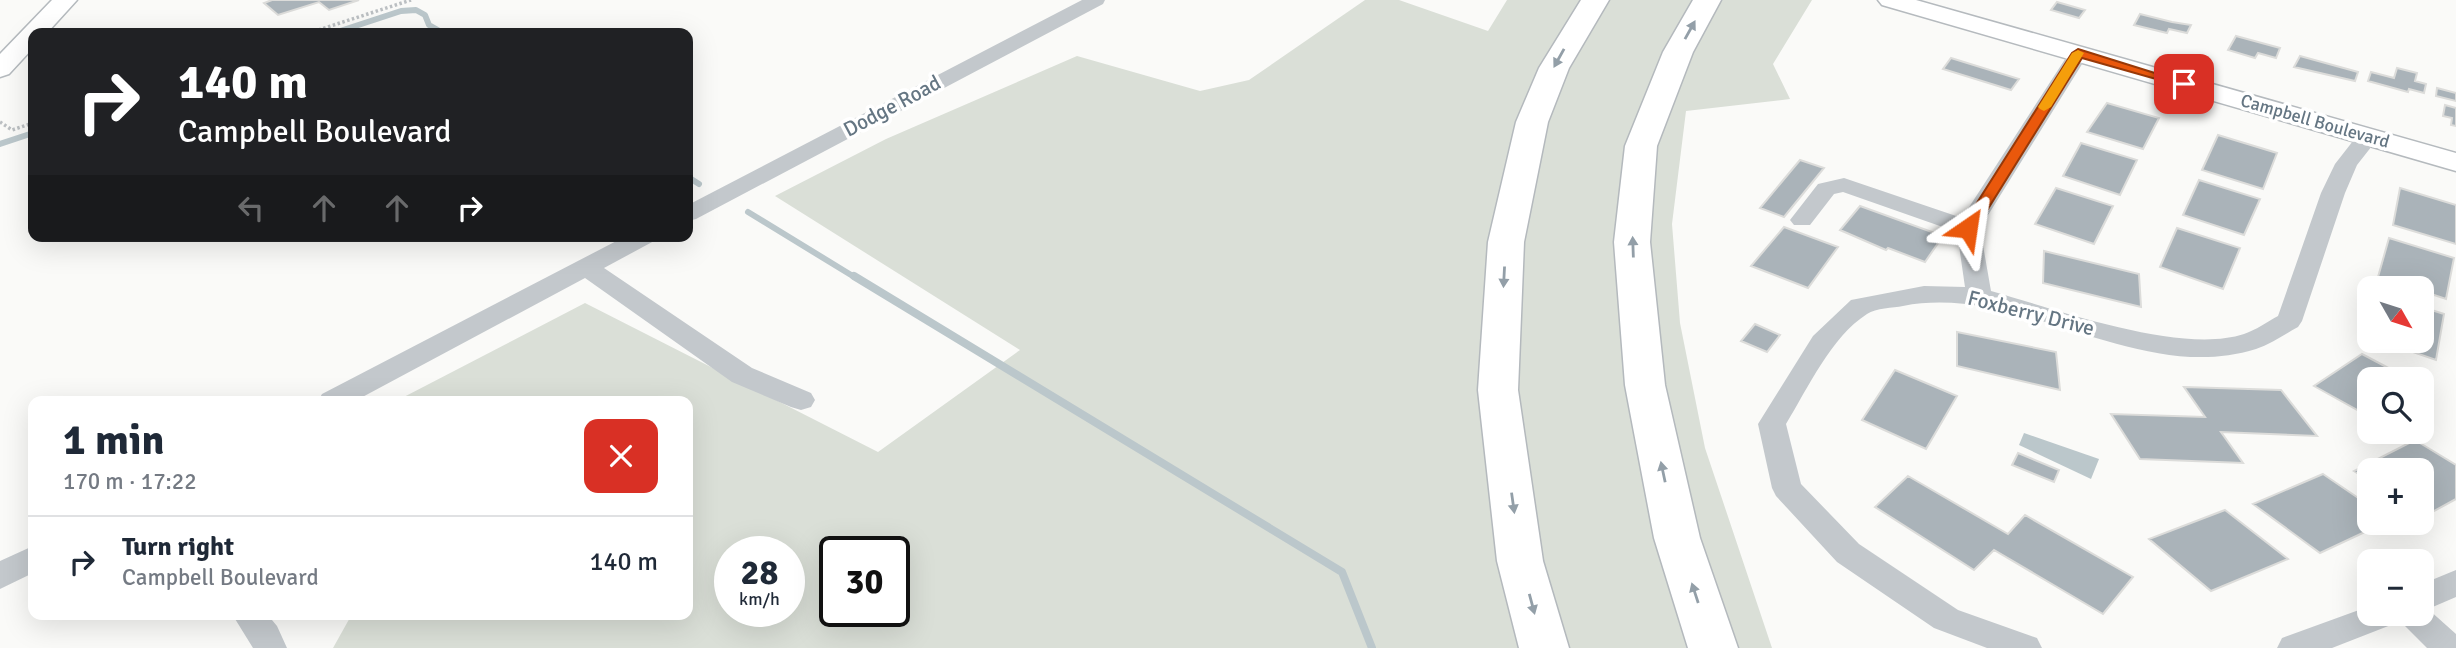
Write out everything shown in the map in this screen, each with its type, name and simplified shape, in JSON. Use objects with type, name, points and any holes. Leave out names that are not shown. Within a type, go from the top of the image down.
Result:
[{"type":"highway","points":[[1544,648],[1520,561],[1498,390],[1506,242],[1532,121],[1554,68],[1595,0]]},
{"type":"highway","points":[[1707,0],[1678,52],[1641,146],[1632,242],[1645,385],[1677,538],[1713,648]]},
{"type":"main road","points":[[39,28],[65,0]]},
{"type":"main road","name":"Campbell Boulevard","points":[[1891,0],[2456,162]]},
{"type":"main road","points":[[0,69],[28,40]]},
{"type":"street","name":"Dodge Road","points":[[693,211],[1096,0]]},
{"type":"street","points":[[1979,296],[1968,228],[2078,53]]},
{"type":"street","name":"Foxberry Drive","points":[[2025,648],[1946,619],[1848,553],[1787,488],[1772,424],[1822,342],[1860,306],[1924,293],[1979,296],[2143,342],[2205,348],[2250,342],[2289,321],[2333,193],[2346,164],[2368,137]]},
{"type":"street","points":[[1801,220],[1826,189],[1844,185],[1968,228]]},
{"type":"street","points":[[341,396],[634,242]]},
{"type":"street","points":[[586,267],[742,375],[801,400]]},
{"type":"street","points":[[0,576],[28,561]]},
{"type":"street","points":[[2434,593],[2456,583]]},
{"type":"street","points":[[2294,648],[2357,624]]},
{"type":"street","points":[[2425,626],[2449,648]]},
{"type":"lane","points":[[253,620],[270,648]]},
{"type":"path","points":[[324,28],[411,0]]},
{"type":"path","points":[[0,122],[12,130],[28,125]]},
{"type":"shaded area","points":[[1365,0],[1399,0],[1488,31],[1507,0],[1812,0],[1773,64],[1790,99],[1686,111],[1672,224],[1680,323],[1705,448],[1772,648],[333,648],[349,620],[693,620],[693,396],[406,396],[585,303],[878,452],[1020,350],[775,196],[886,139],[1077,56],[1200,91],[1249,80]]},
{"type":"shaded area","points":[[2024,433],[2099,459],[2091,479],[2019,445]]},
{"type":"building","points":[[272,0],[359,0],[329,10],[319,2],[278,15],[264,3]]},
{"type":"building","points":[[2057,2],[2085,10],[2079,18],[2051,10]]},
{"type":"building","points":[[2140,14],[2191,25],[2187,33],[2169,29],[2167,33],[2134,25]]},
{"type":"building","points":[[2236,36],[2280,48],[2276,58],[2258,53],[2255,58],[2228,50]]},
{"type":"building","points":[[2300,56],[2358,72],[2355,81],[2294,67]]},
{"type":"building","points":[[1951,58],[2019,79],[2011,90],[1943,69]]},
{"type":"building","points":[[2397,68],[2417,73],[2415,81],[2426,84],[2424,93],[2409,89],[2408,92],[2368,81],[2371,72],[2394,78]]},
{"type":"building","points":[[2437,88],[2456,93],[2456,101],[2436,96]]},
{"type":"building","points":[[2107,103],[2159,118],[2143,149],[2087,132]]},
{"type":"building","points":[[2445,105],[2456,108],[2456,126],[2451,125],[2452,118],[2443,116]]},
{"type":"building","points":[[2218,135],[2277,153],[2263,189],[2202,170]]},
{"type":"building","points":[[2081,143],[2137,160],[2120,195],[2063,176]]},
{"type":"building","points":[[1800,160],[1824,168],[1784,217],[1760,208]]},
{"type":"building","points":[[2199,180],[2260,199],[2244,235],[2183,215]]},
{"type":"building","points":[[2056,188],[2113,206],[2094,244],[2035,224]]},
{"type":"building","points":[[2400,188],[2456,205],[2456,244],[2393,225]]},
{"type":"building","points":[[1860,206],[1943,236],[1925,262],[1888,248],[1886,250],[1840,230]]},
{"type":"building","points":[[1784,227],[1838,247],[1808,288],[1751,266]]},
{"type":"building","points":[[2177,228],[2240,248],[2223,289],[2160,267]]},
{"type":"building","points":[[2389,238],[2454,258],[2446,299],[2434,295],[2434,276],[2378,276]]},
{"type":"building","points":[[2044,251],[2139,274],[2141,307],[2043,283]]},
{"type":"building","points":[[2434,311],[2444,314],[2436,360],[2419,354],[2434,354]]},
{"type":"building","points":[[1755,324],[1780,335],[1767,352],[1741,341]]},
{"type":"building","points":[[1957,332],[2056,352],[2060,390],[1957,366]]},
{"type":"building","points":[[2362,354],[2386,367],[2357,367],[2357,410],[2314,386]]},
{"type":"building","points":[[1895,370],[1957,396],[1926,449],[1862,420]]},
{"type":"building","points":[[2184,387],[2281,390],[2317,436],[2221,432],[2243,463],[2140,459],[2111,414],[2205,417]]},
{"type":"building","points":[[2407,444],[2422,444],[2456,465],[2456,499],[2434,511],[2434,458],[2380,458]]},
{"type":"building","points":[[2018,453],[2059,470],[2054,482],[2012,465]]},
{"type":"building","points":[[2323,474],[2357,497],[2358,535],[2320,553],[2253,504]]},
{"type":"building","points":[[1908,476],[2008,534],[2025,515],[2133,577],[2103,614],[1994,550],[1974,570],[1875,507]]},
{"type":"building","points":[[2225,510],[2288,559],[2211,591],[2149,539]]},
{"type":"waterway","points":[[349,28],[401,11],[416,10],[425,15],[429,25],[434,28]]},
{"type":"waterway","points":[[0,144],[28,135]]},
{"type":"waterway","points":[[693,180],[699,184]]},
{"type":"waterway","points":[[748,212],[856,278]]},
{"type":"waterway","points":[[854,276],[1342,572],[1372,648]]},
{"type":"slow traffic","points":[[2044,107],[2078,53]]},
{"type":"route","points":[[1968,228],[2078,53],[2184,84]]}]
